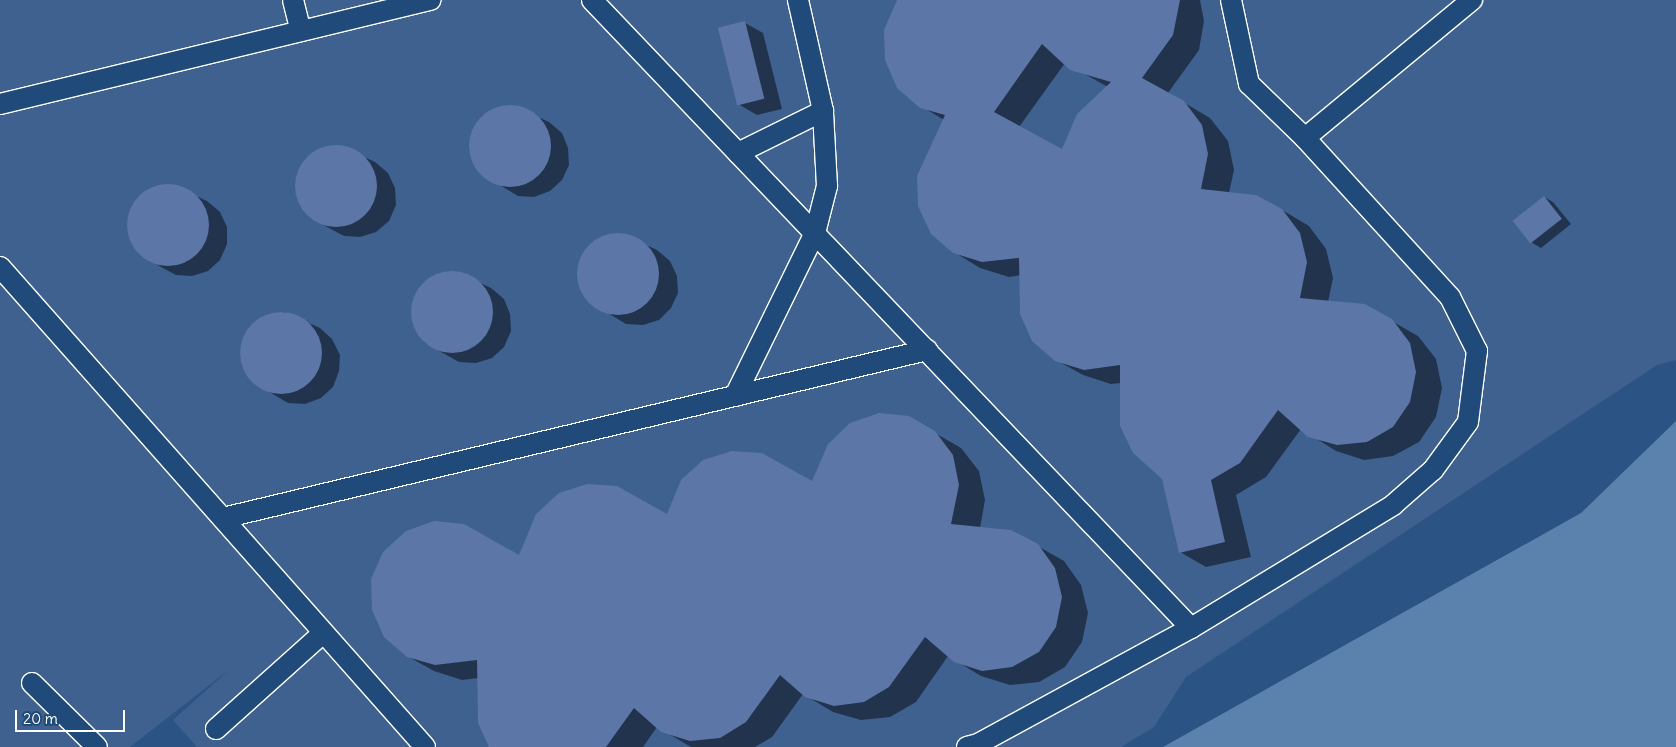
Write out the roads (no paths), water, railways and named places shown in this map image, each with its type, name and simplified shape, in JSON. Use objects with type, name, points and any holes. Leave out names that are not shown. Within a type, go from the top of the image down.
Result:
[{"type":"lane","points":[[293,0],[301,31]]},
{"type":"lane","points":[[0,104],[431,0]]},
{"type":"lane","points":[[592,0],[1191,628]]},
{"type":"lane","points":[[735,396],[815,233],[828,186],[823,111],[798,0]]},
{"type":"lane","points":[[967,747],[978,744],[1191,628],[1393,506],[1432,470],[1468,422],[1477,351],[1450,297],[1304,138],[1249,84],[1231,0]]},
{"type":"lane","points":[[1304,138],[1472,0]]},
{"type":"lane","points":[[738,152],[823,111]]},
{"type":"lane","points":[[0,267],[425,747]]},
{"type":"lane","points":[[223,518],[927,350]]},
{"type":"lane","points":[[216,729],[323,633]]},
{"type":"lane","points":[[32,683],[97,747]]}]
